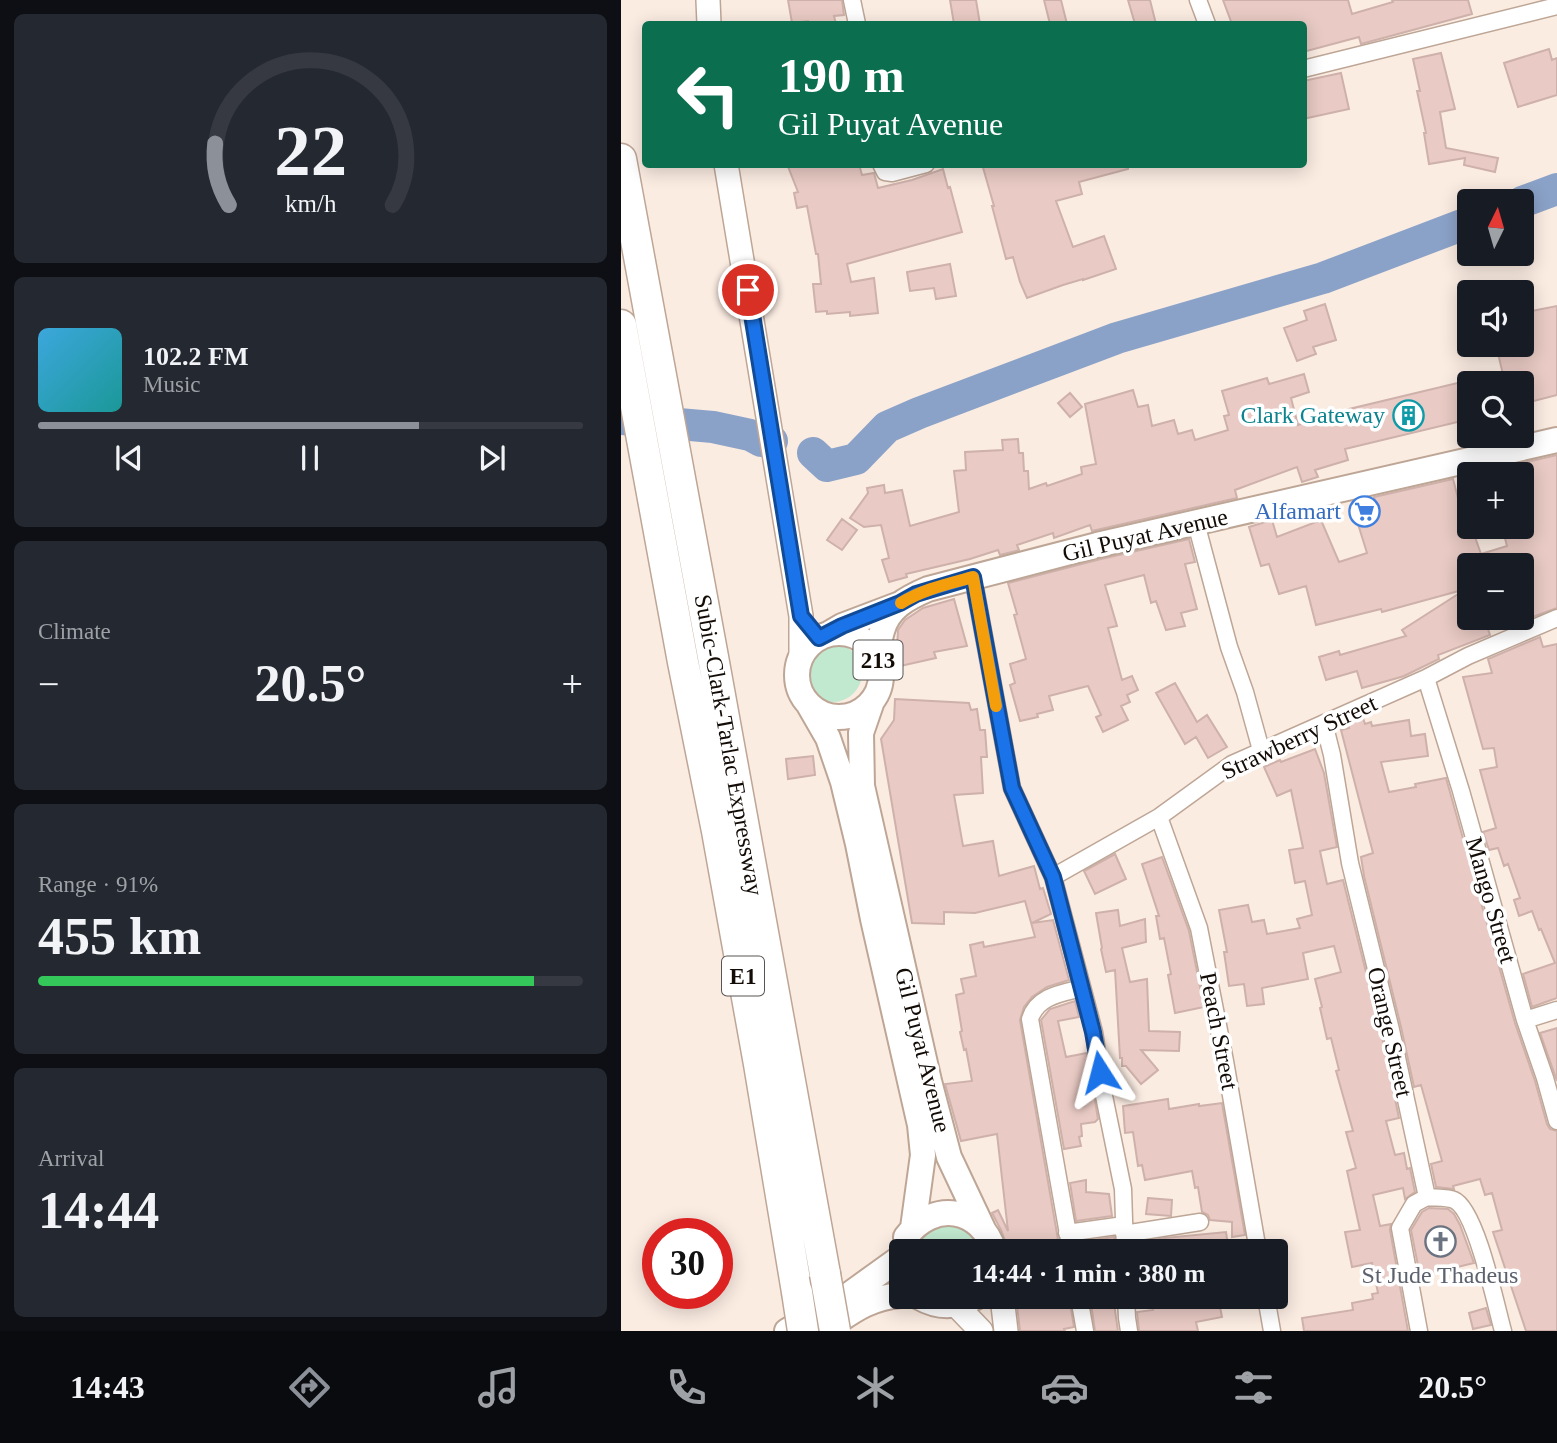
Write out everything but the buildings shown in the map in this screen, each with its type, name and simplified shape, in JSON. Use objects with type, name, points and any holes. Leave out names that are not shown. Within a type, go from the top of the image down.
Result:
[{"type":"highway","name":"Subic-Clark-Tarlac Expressway","points":[[621,159],[632,333],[683,662],[752,1023],[804,1331]]},
{"type":"highway","name":"Subic-Clark-Tarlac Expressway","points":[[632,333],[714,657],[835,1331]]},
{"type":"main road","name":"Gil Puyat Avenue","points":[[823,637],[842,626],[928,589],[1097,545],[1557,440]]},
{"type":"main road","name":"213","points":[[809,705],[824,715],[841,717],[858,712],[872,701],[881,677],[878,660],[882,630],[892,610],[900,603]]},
{"type":"main road","name":"213","points":[[801,657],[812,643],[823,637],[845,634],[868,646],[878,660]]},
{"type":"main road","points":[[801,657],[797,682],[809,705]]},
{"type":"main road","name":"Gil Puyat Avenue","points":[[872,701],[861,733],[862,786],[929,1082],[949,1157],[988,1239]]},
{"type":"main road","name":"Gil Puyat Avenue","points":[[809,705],[828,738],[843,782],[920,1125],[923,1155],[913,1228],[905,1239]]},
{"type":"main road","points":[[913,1228],[931,1216],[954,1213],[975,1222],[987,1239]]},
{"type":"main road","points":[[787,1331],[850,1294],[889,1264]]},
{"type":"main road","points":[[823,1331],[878,1298],[889,1296]]},
{"type":"street","points":[[708,0],[709,21]]},
{"type":"street","points":[[852,0],[856,21]]},
{"type":"street","points":[[1198,0],[1206,21]]},
{"type":"street","points":[[1307,68],[1557,6]]},
{"type":"street","points":[[727,168],[799,609],[801,657]]},
{"type":"street","points":[[882,168],[885,172],[892,173],[911,168]]},
{"type":"street","points":[[1196,523],[1229,647],[1261,750]]},
{"type":"street","points":[[973,577],[1012,788],[1053,877],[1093,1032],[1123,1189],[1124,1239]]},
{"type":"street","points":[[799,609],[823,637]]},
{"type":"street","name":"Strawberry Street","points":[[1053,877],[1159,817],[1232,764],[1557,618]]},
{"type":"street","name":"Mango Street","points":[[1426,678],[1557,1121]]},
{"type":"street","name":"Orange Street","points":[[1324,723],[1350,863],[1391,1030],[1427,1197]]},
{"type":"street","name":"Peach Street","points":[[1159,817],[1199,928],[1256,1239]]},
{"type":"street","points":[[1068,1239],[1030,1018],[1039,1003],[1054,995],[1082,988]]},
{"type":"street","points":[[1525,1020],[1557,1010]]},
{"type":"street","points":[[1419,1331],[1400,1228],[1414,1204],[1427,1197],[1454,1200],[1471,1220],[1503,1331]]},
{"type":"street","points":[[1067,1233],[1200,1222]]},
{"type":"street","points":[[970,1309],[981,1331]]},
{"type":"street","points":[[1003,1309],[1005,1331]]},
{"type":"street","points":[[1081,1309],[1085,1331]]},
{"type":"street","points":[[1127,1309],[1129,1331]]},
{"type":"street","points":[[1268,1309],[1272,1331]]},
{"type":"green space","points":[[827,644],[839,644],[854,652],[862,667],[862,679],[854,694],[839,702],[827,702],[812,694],[804,679],[804,667],[812,652]]},
{"type":"green space","points":[[943,1225],[956,1227],[967,1231],[975,1239],[921,1239]]},
{"type":"waterway","points":[[1535,197],[1557,189]]},
{"type":"waterway","points":[[813,453],[827,466],[856,459],[887,427],[919,413],[1117,338],[1323,278],[1457,227]]},
{"type":"waterway","points":[[621,419],[713,427],[750,435],[761,441],[772,441]]},
{"type":"slow traffic","points":[[901,603],[928,589],[973,577],[996,706]]},
{"type":"place","name":"Clark Gateway","points":[[1408,415]]},
{"type":"place","name":"Alfamart","points":[[1364,511]]},
{"type":"place","name":"St Jude Thadeus","points":[[1440,1241]]},
{"type":"route","points":[[748,290],[801,616],[819,638],[928,589],[973,577],[1012,788],[1053,877],[1074,953],[1100,1072]]}]
